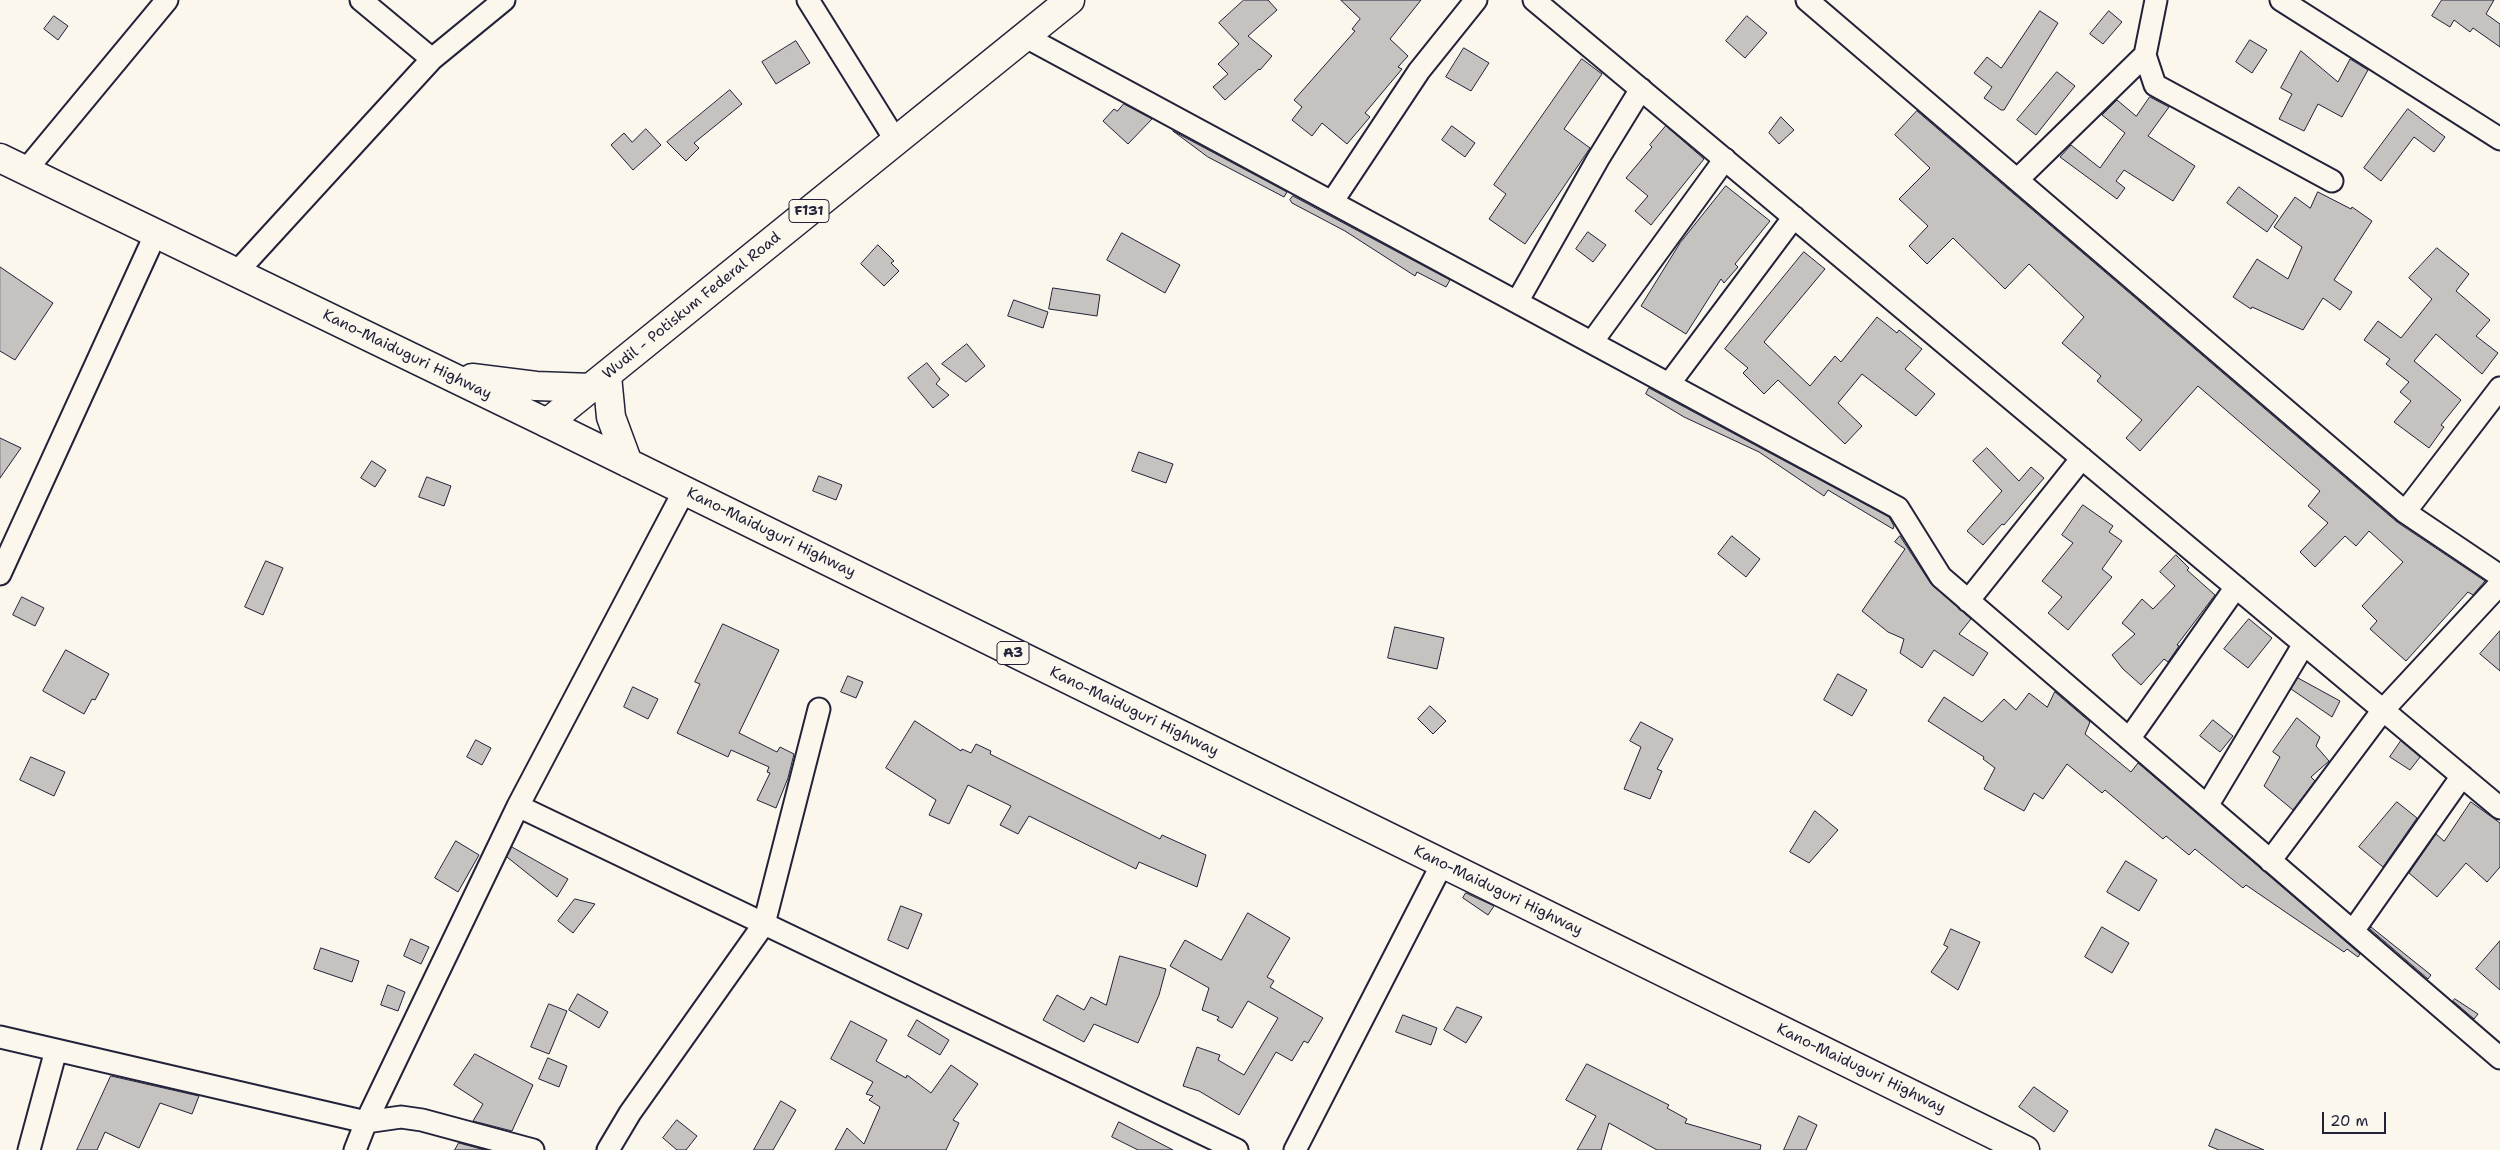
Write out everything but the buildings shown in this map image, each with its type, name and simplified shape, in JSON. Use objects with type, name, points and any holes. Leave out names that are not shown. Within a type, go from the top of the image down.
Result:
[{"type":"main road","name":"Wudil - Potiskum Federal Road","points":[[547,423],[1070,0]]},
{"type":"main road","name":"Kano-Maiduguri Highway","points":[[8,164],[156,233],[547,423],[2025,1150]]},
{"type":"main road","points":[[446,374],[536,386],[599,382],[628,463]]},
{"type":"street","points":[[8,164],[167,0]]},
{"type":"street","points":[[361,0],[432,58]]},
{"type":"street","points":[[236,273],[432,58],[504,0]]},
{"type":"street","points":[[808,0],[896,141]]},
{"type":"street","points":[[1332,202],[1419,71],[1476,0]]},
{"type":"street","points":[[1534,0],[2500,808]]},
{"type":"street","points":[[1808,0],[2405,512],[2500,576]]},
{"type":"street","points":[[2156,0],[2145,55],[2155,85],[2332,181]]},
{"type":"street","points":[[2281,0],[2500,139]]},
{"type":"street","points":[[1026,37],[1898,508],[1941,577],[2270,861],[2498,1052]]},
{"type":"street","points":[[2017,180],[2145,55]]},
{"type":"street","points":[[1517,302],[1640,89]]},
{"type":"street","points":[[1592,342],[1724,159]]},
{"type":"street","points":[[1668,384],[1794,217]]},
{"type":"street","points":[[0,574],[156,233]]},
{"type":"street","points":[[2405,512],[2500,388]]},
{"type":"street","points":[[1968,601],[2082,458]]},
{"type":"street","points":[[355,1150],[366,1122],[518,806],[684,491]]},
{"type":"street","points":[[2270,861],[2383,710],[2500,584]]},
{"type":"street","points":[[2129,739],[2236,587]]},
{"type":"street","points":[[2207,806],[2304,644]]},
{"type":"street","points":[[608,1150],[630,1113],[764,924],[819,710]]},
{"type":"street","points":[[2353,931],[2462,776]]},
{"type":"street","points":[[518,806],[1237,1150]]},
{"type":"street","points":[[1295,1150],[1442,864]]},
{"type":"street","points":[[0,1037],[366,1122],[400,1117],[422,1120],[533,1150]]},
{"type":"street","points":[[28,1150],[56,1050]]}]
